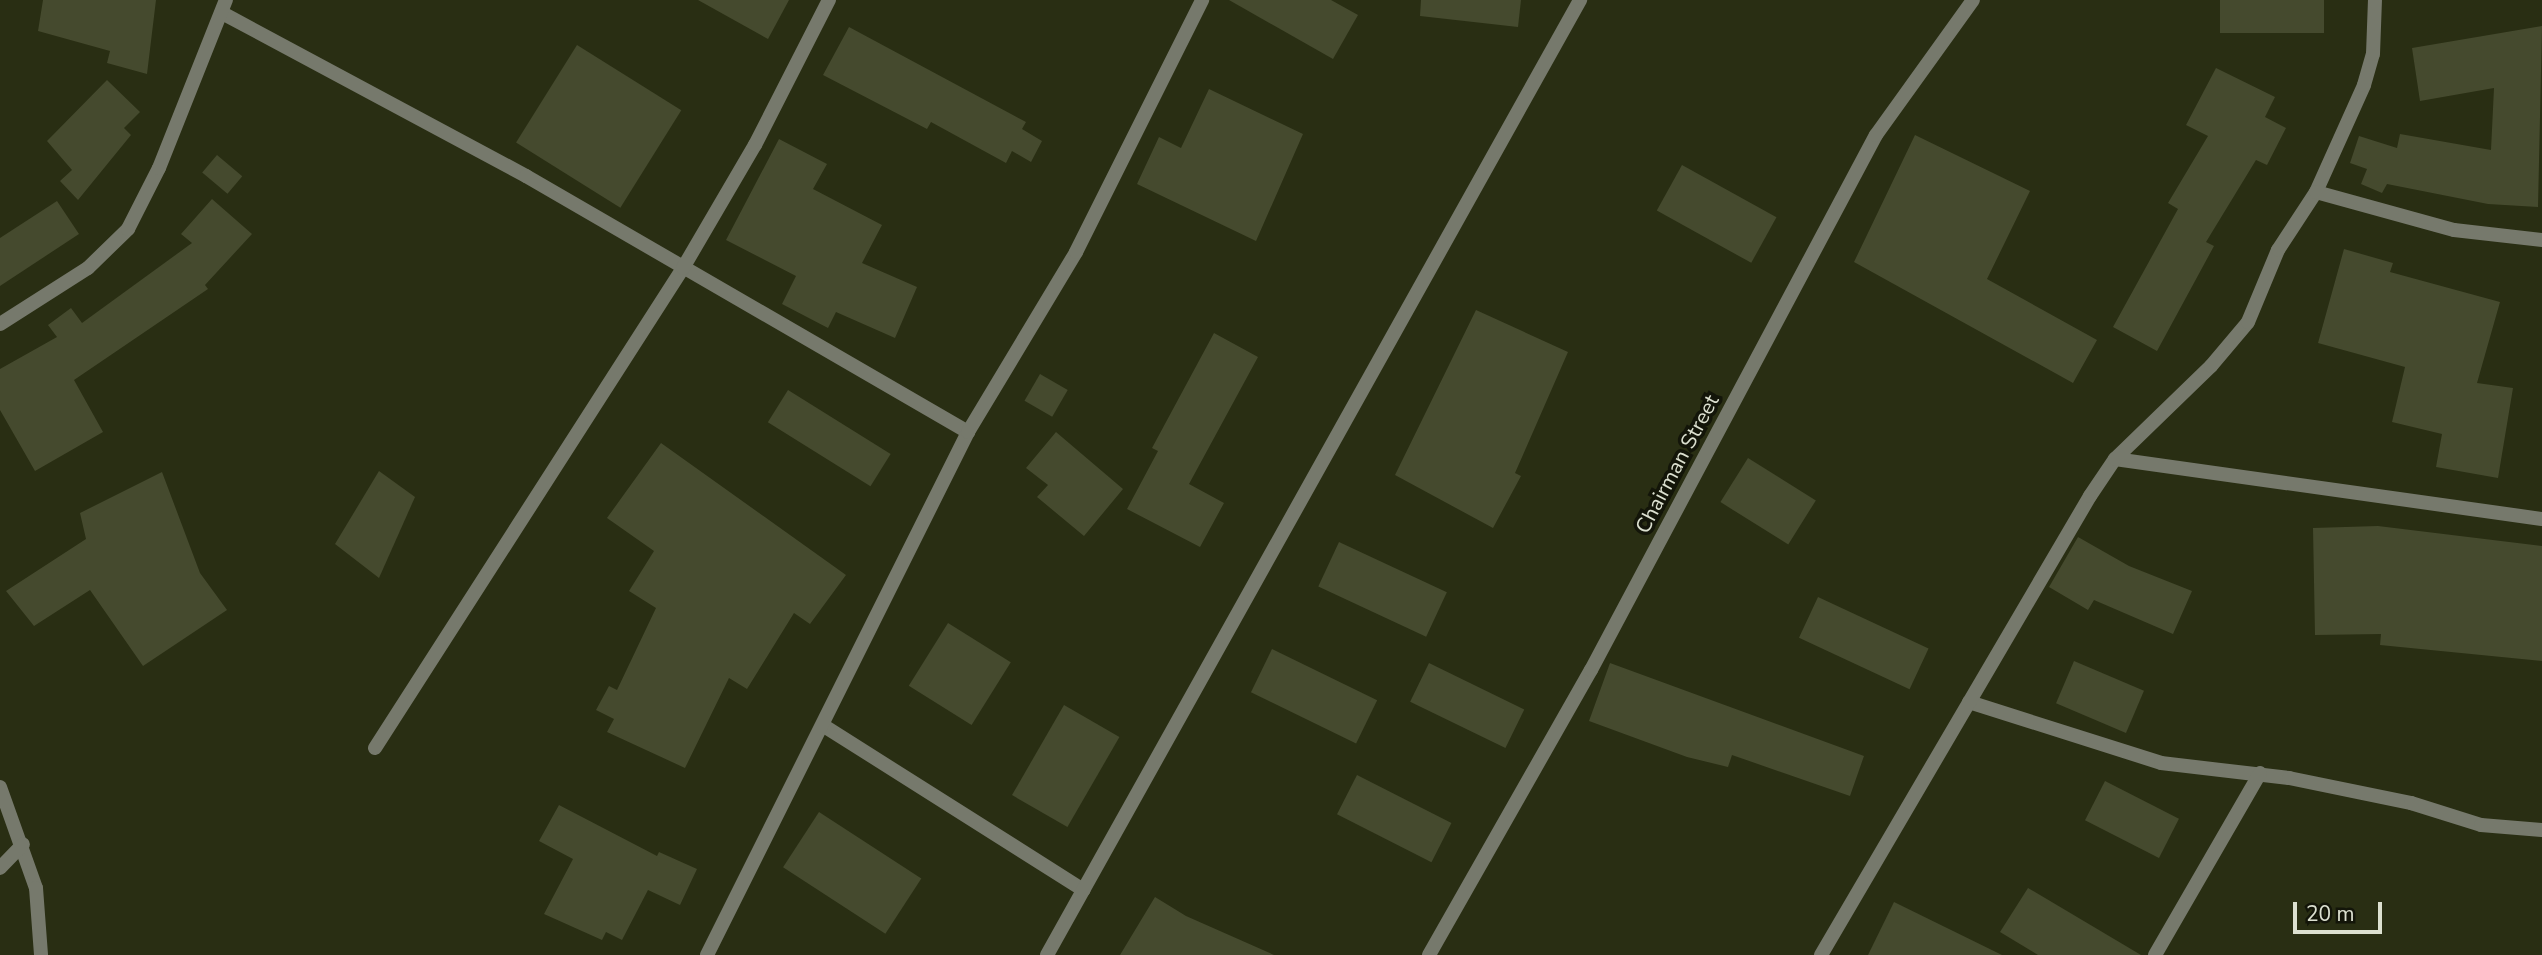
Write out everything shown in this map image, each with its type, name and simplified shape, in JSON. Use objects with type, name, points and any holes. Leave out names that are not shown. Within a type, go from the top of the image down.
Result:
[{"type":"street","points":[[375,748],[683,268],[755,145],[829,0]]},
{"type":"street","points":[[707,955],[824,726],[968,432],[1076,252],[1202,0]]},
{"type":"street","points":[[1046,955],[1580,0]]},
{"type":"street","name":"Chairman Street","points":[[1429,955],[1591,670],[1876,135],[1973,0]]},
{"type":"street","points":[[1821,955],[2115,459],[2211,366],[2248,322],[2278,250],[2316,192],[2364,85],[2373,54],[2375,0]]},
{"type":"street","points":[[0,324],[88,268],[128,229],[225,7],[526,176],[968,432]]},
{"type":"street","points":[[2316,192],[2455,230],[2542,240]]},
{"type":"street","points":[[2115,459],[2542,519]]},
{"type":"street","points":[[1969,702],[2131,755],[2260,773],[2411,803],[2480,825],[2542,830]]},
{"type":"street","points":[[824,726],[1083,890]]},
{"type":"street","points":[[2155,955],[2260,773]]},
{"type":"street","points":[[0,787],[23,844],[36,888],[41,955]]},
{"type":"street","points":[[0,869],[23,844]]},
{"type":"building","points":[[43,0],[156,0],[147,74],[107,63],[110,51],[38,31]]},
{"type":"building","points":[[698,0],[789,0],[768,39]]},
{"type":"building","points":[[1229,0],[1331,0],[1358,15],[1333,59]]},
{"type":"building","points":[[1421,0],[1521,0],[1518,27],[1420,16]]},
{"type":"building","points":[[2220,0],[2324,0],[2324,33],[2220,33]]},
{"type":"building","points":[[2542,26],[2538,207],[2488,204],[2387,184],[2382,193],[2361,184],[2367,169],[2350,163],[2359,136],[2397,148],[2400,134],[2491,150],[2494,88],[2420,101],[2412,48]]},
{"type":"building","points":[[849,27],[1026,122],[1022,129],[1042,141],[1031,162],[1012,151],[1006,163],[931,122],[927,129],[823,75]]},
{"type":"building","points":[[577,45],[681,110],[620,208],[516,143]]},
{"type":"building","points":[[2216,68],[2275,97],[2265,117],[2286,128],[2267,165],[2256,160],[2206,242],[2214,246],[2157,351],[2113,327],[2178,209],[2168,203],[2208,136],[2186,125]]},
{"type":"building","points":[[107,80],[140,112],[124,128],[131,135],[78,200],[60,181],[72,170],[47,141]]},
{"type":"building","points":[[1209,89],[1303,134],[1256,241],[1137,184],[1159,137],[1181,148]]},
{"type":"building","points":[[1915,135],[2030,191],[1987,279],[2097,340],[2073,383],[1854,262]]},
{"type":"building","points":[[779,139],[827,164],[813,189],[882,225],[862,263],[917,287],[895,338],[836,312],[828,328],[782,304],[796,276],[726,240]]},
{"type":"building","points":[[217,155],[242,176],[227,194],[202,173]]},
{"type":"building","points":[[1682,165],[1776,217],[1751,263],[1657,210]]},
{"type":"building","points":[[212,199],[252,234],[205,285],[208,289],[74,380],[103,432],[35,471],[0,410],[0,369],[57,337],[48,325],[71,308],[82,323],[192,243],[181,234]]},
{"type":"building","points":[[57,201],[79,234],[0,286],[0,238]]},
{"type":"building","points":[[2344,249],[2393,263],[2390,272],[2500,302],[2477,383],[2513,388],[2498,478],[2436,467],[2442,434],[2392,422],[2405,367],[2318,343]]},
{"type":"building","points":[[1476,310],[1568,352],[1515,473],[1521,476],[1493,528],[1395,475]]},
{"type":"building","points":[[1214,333],[1258,357],[1189,484],[1224,503],[1200,547],[1127,509],[1158,451],[1152,448]]},
{"type":"building","points":[[1040,374],[1068,390],[1052,417],[1024,401]]},
{"type":"building","points":[[788,390],[891,454],[870,486],[768,422]]},
{"type":"building","points":[[1056,432],[1123,489],[1084,536],[1037,497],[1048,485],[1026,468]]},
{"type":"building","points":[[661,443],[846,575],[810,624],[794,613],[747,689],[729,678],[685,768],[607,732],[614,719],[596,710],[609,686],[617,690],[656,608],[629,591],[654,551],[607,518]]},
{"type":"building","points":[[1748,458],[1816,500],[1788,544],[1720,502]]},
{"type":"building","points":[[379,471],[415,497],[379,578],[335,544]]},
{"type":"building","points":[[162,472],[200,573],[227,610],[143,666],[90,590],[34,626],[6,591],[86,539],[80,513]]},
{"type":"building","points":[[2378,526],[2542,546],[2542,661],[2380,645],[2381,634],[2315,635],[2313,528]]},
{"type":"building","points":[[2078,537],[2129,566],[2192,591],[2173,634],[2094,600],[2088,610],[2049,587]]},
{"type":"building","points":[[1339,542],[1447,592],[1426,637],[1318,586]]},
{"type":"building","points":[[1818,597],[1929,649],[1910,689],[1799,638]]},
{"type":"building","points":[[948,623],[1011,662],[972,725],[909,686]]},
{"type":"building","points":[[1272,649],[1377,700],[1356,743],[1251,692]]},
{"type":"building","points":[[2074,661],[2144,691],[2126,733],[2056,703]]},
{"type":"building","points":[[1429,663],[1524,709],[1505,748],[1410,702]]},
{"type":"building","points":[[1610,663],[1864,756],[1850,796],[1732,755],[1728,767],[1687,757],[1589,721]]},
{"type":"building","points":[[1064,705],[1119,737],[1067,827],[1012,795]]},
{"type":"building","points":[[1357,775],[1451,823],[1431,862],[1337,814]]},
{"type":"building","points":[[2105,781],[2179,819],[2159,858],[2085,820]]},
{"type":"building","points":[[559,805],[657,856],[659,852],[697,869],[680,905],[648,890],[622,940],[606,932],[602,940],[544,914],[573,859],[539,841]]},
{"type":"building","points":[[819,812],[921,878],[885,934],[783,867]]},
{"type":"building","points":[[2028,888],[2141,955],[2038,955],[2000,932]]},
{"type":"building","points":[[1155,897],[1186,916],[1274,955],[1120,955]]},
{"type":"building","points":[[1894,902],[2002,955],[1868,955]]}]
